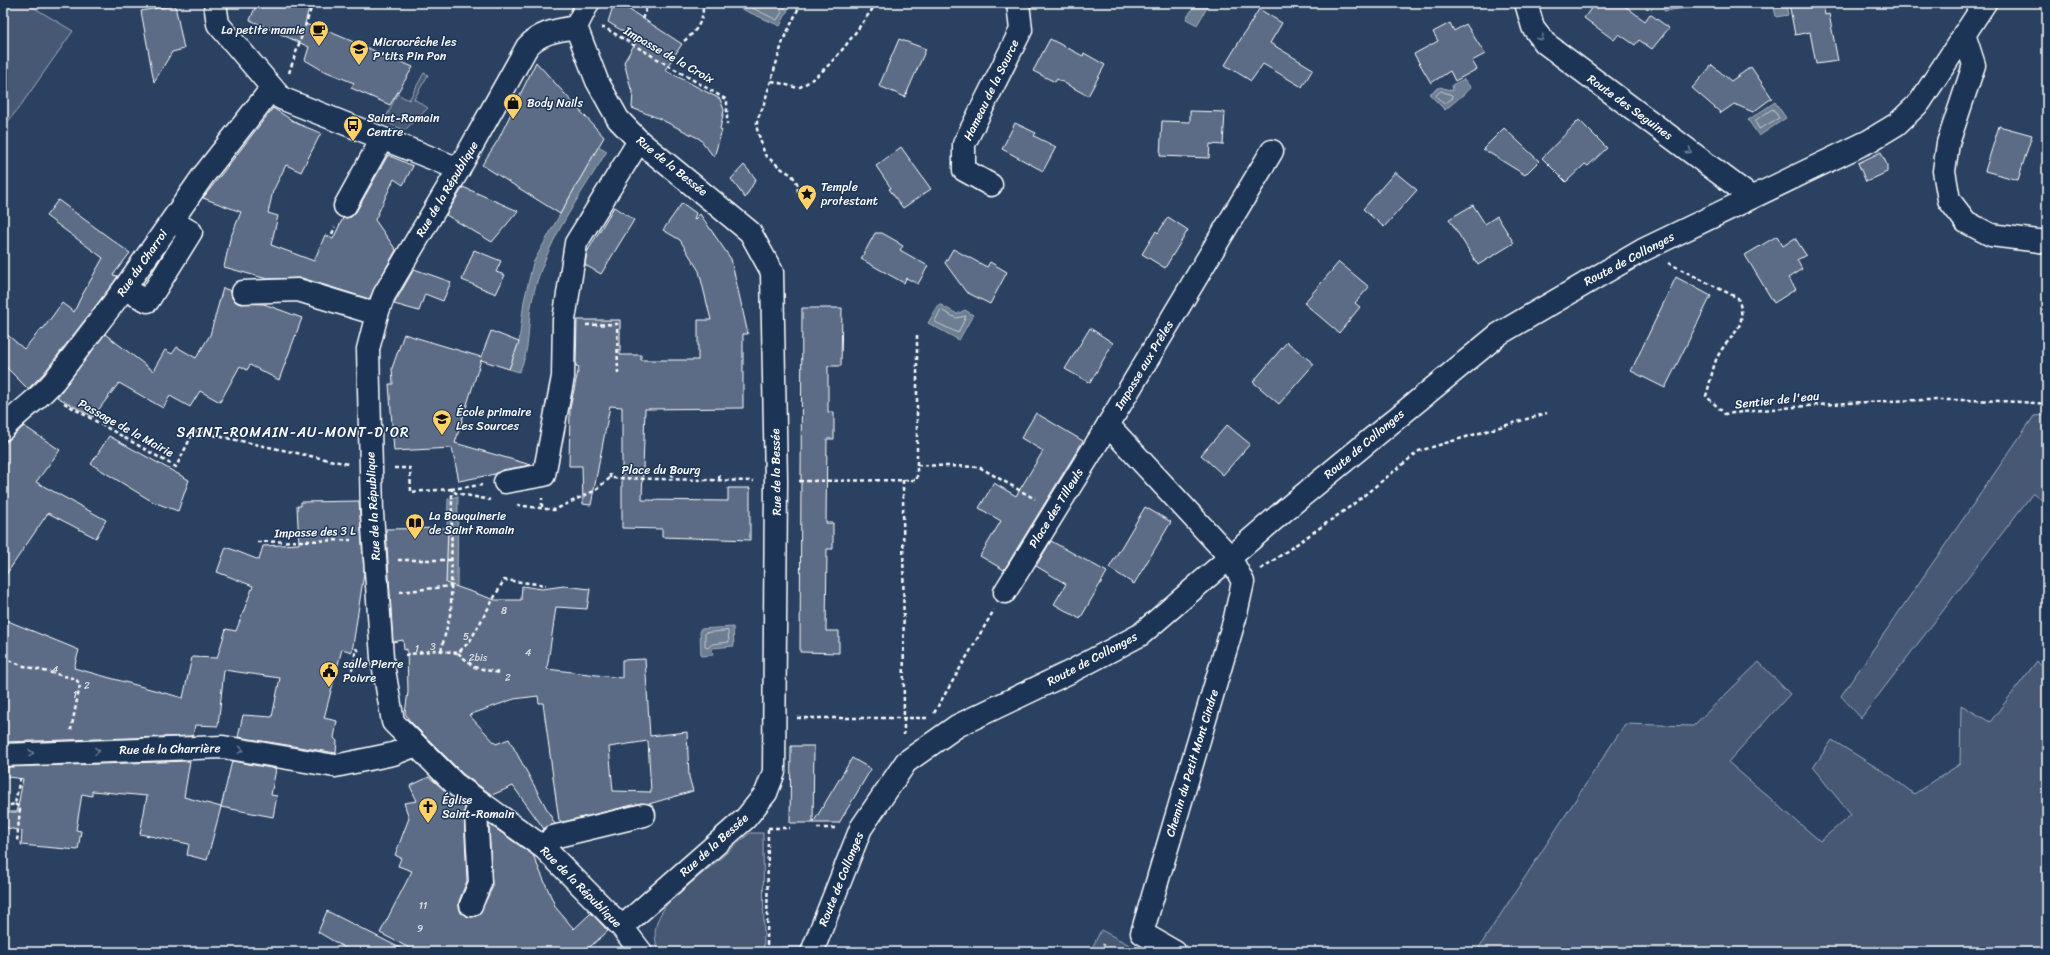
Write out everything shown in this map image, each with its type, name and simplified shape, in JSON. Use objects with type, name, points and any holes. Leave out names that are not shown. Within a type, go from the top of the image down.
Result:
[{"type":"street","points":[[215,3],[218,24],[276,93],[382,139],[459,169]]},
{"type":"street","points":[[576,28],[588,3]]},
{"type":"street","name":"Hameau de la Source","points":[[991,185],[964,170],[964,144],[1020,30],[1018,3]]},
{"type":"street","name":"Route des Seguines","points":[[1526,3],[1533,27],[1545,44],[1751,197]]},
{"type":"street","name":"Route de Collonges","points":[[812,952],[861,828],[906,762],[957,726],[1070,672],[1140,635],[1230,557],[1498,334],[1643,250],[1869,141],[1897,124],[1920,102],[1985,3]]},
{"type":"street","name":"Rue de la Bessée","points":[[576,28],[597,81],[618,119],[640,141],[750,232],[772,272],[776,481],[774,772],[766,793],[746,818],[622,927]]},
{"type":"street","name":"Rue de la République","points":[[576,28],[551,31],[532,42],[528,47],[459,169],[384,295],[377,314],[368,349],[371,469],[377,594],[382,658],[393,722],[455,784],[544,848],[622,927],[641,952]]},
{"type":"street","points":[[1964,34],[1974,65],[1948,143],[1944,171],[1949,200],[1966,222],[1990,235],[2047,242]]},
{"type":"street","name":"Rue du Charroi","points":[[3,429],[12,419],[44,392],[124,289],[203,176],[276,93]]},
{"type":"street","points":[[345,206],[382,139]]},
{"type":"street","points":[[505,482],[544,475],[563,376],[564,320],[576,244],[640,141]]},
{"type":"street","name":"Impasse aux Prêles","points":[[1108,425],[1272,151]]},
{"type":"street","points":[[243,292],[298,290],[377,314]]},
{"type":"street","points":[[1108,425],[1230,557],[1242,582]]},
{"type":"street","name":"Place des Tilleuls","points":[[1005,592],[1108,425]]},
{"type":"street","name":"Chemin du Petit Mont Cindre","points":[[1175,952],[1142,933],[1235,618],[1242,582]]},
{"type":"street","name":"Rue de la Charrière","points":[[3,755],[223,747],[335,766],[393,754],[416,745]]},
{"type":"street","points":[[471,905],[480,883],[476,813],[481,803]]},
{"type":"street","points":[[544,848],[553,837],[644,815]]},
{"type":"path","points":[[276,93],[313,3]]},
{"type":"path","points":[[642,19],[649,3]]},
{"type":"path","points":[[684,41],[693,34],[704,14],[702,3]]},
{"type":"path","points":[[798,192],[797,183],[792,175],[765,155],[756,129],[757,120],[772,81],[783,41],[801,3]]},
{"type":"path","points":[[772,81],[798,88],[813,80],[826,68],[877,3]]},
{"type":"path","name":"Impasse de la Croix","points":[[576,28],[605,28],[727,100],[727,124]]},
{"type":"path","name":"Sentier de l'eau","points":[[1643,250],[1738,298],[1742,310],[1740,326],[1716,359],[1706,396],[1725,414],[1831,404],[1995,400],[2047,404]]},
{"type":"path","points":[[582,325],[617,324],[618,375]]},
{"type":"path","points":[[797,481],[917,480],[917,334]]},
{"type":"path","name":"Passage de la Mairie","points":[[44,392],[176,466],[194,432],[371,469]]},
{"type":"path","points":[[1242,582],[1352,506],[1419,451],[1547,413]]},
{"type":"path","points":[[917,465],[979,467],[1039,502]]},
{"type":"path","points":[[371,469],[410,468],[410,492],[452,490],[505,482]]},
{"type":"path","points":[[672,473],[672,479]]},
{"type":"path","points":[[719,479],[720,473]]},
{"type":"path","name":"Place du Bourg","points":[[515,504],[554,510],[594,491],[610,478],[719,479],[751,481]]},
{"type":"path","points":[[903,480],[904,738]]},
{"type":"path","points":[[452,490],[456,493],[493,500]]},
{"type":"path","points":[[441,651],[451,611],[452,490]]},
{"type":"path","name":"Impasse des 3 L","points":[[257,542],[374,549],[451,560]]},
{"type":"path","points":[[458,653],[470,641],[504,580],[546,585]]},
{"type":"path","points":[[377,594],[451,586]]},
{"type":"path","points":[[798,718],[931,718],[1005,592]]},
{"type":"path","points":[[352,670],[356,649]]},
{"type":"path","points":[[406,654],[436,650],[458,653],[474,667],[499,673]]},
{"type":"path","points":[[3,658],[24,666],[76,679],[80,685],[67,752]]},
{"type":"path","points":[[15,804],[25,754]]},
{"type":"path","points":[[3,807],[15,804]]},
{"type":"path","points":[[15,804],[20,808],[17,842]]},
{"type":"path","points":[[746,818],[755,827],[790,828]]},
{"type":"path","points":[[767,952],[768,828]]},
{"type":"path","points":[[817,828],[837,828]]},
{"type":"path","points":[[1100,952],[1104,944]]},
{"type":"path","points":[[776,947],[776,952]]},
{"type":"shaded area","points":[[3,3],[26,3],[73,31],[3,128]]},
{"type":"shaded area","points":[[424,73],[428,75],[414,99],[428,108],[405,130],[384,122],[397,94],[409,100]]},
{"type":"shaded area","points":[[2047,415],[2047,504],[2033,493],[1861,718],[1841,696],[2034,416]]},
{"type":"shaded area","points":[[2037,661],[2047,672],[2047,952],[1476,952],[1625,724],[1693,726],[1759,662],[1790,694],[1728,762],[1820,841],[1851,815],[1813,768],[1832,740],[1892,777],[1914,794],[1960,764],[1961,705],[1990,722]]},
{"type":"shaded area","points":[[750,833],[763,833],[764,952],[659,952],[655,938],[656,926],[661,914],[669,902]]},
{"type":"shaded area","points":[[1101,930],[1143,952],[1090,952]]},
{"type":"shaded area","points":[[780,947],[801,948],[800,952],[780,952]]},
{"type":"water","points":[[739,3],[779,3],[788,10],[780,26],[737,7]]},
{"type":"water","points":[[1196,3],[1210,3],[1197,25],[1186,19]]},
{"type":"water","points":[[1663,3],[1693,3],[1694,7],[1664,11]]},
{"type":"water","points":[[1773,3],[1786,3],[1788,15],[1776,17]]},
{"type":"water","points":[[1464,79],[1471,88],[1445,110],[1429,94],[1440,87],[1453,91],[1452,85]]},
{"type":"water","points":[[1775,102],[1786,118],[1759,136],[1748,120]]},
{"type":"water","points":[[598,146],[607,151],[563,223],[544,261],[537,281],[530,310],[527,346],[523,364],[519,372],[509,369],[519,342],[524,301],[533,263]]},
{"type":"water","points":[[939,304],[957,314],[965,310],[973,315],[959,340],[928,323]]},
{"type":"water","points":[[458,496],[457,586],[448,645],[446,561],[448,499]]},
{"type":"water","points":[[733,627],[734,646],[712,648],[713,655],[701,656],[700,629]]},
{"type":"building","points":[[257,3],[310,3],[305,24],[330,32],[413,67],[390,105],[351,88],[354,83],[322,70],[305,60],[309,47],[250,20]]},
{"type":"building","points":[[614,3],[619,3],[682,44],[665,70],[720,99],[724,110],[720,129],[722,130],[714,157],[700,139],[658,118],[632,108],[633,91],[631,89],[624,62],[637,40],[608,22]]},
{"type":"building","points":[[1595,3],[1621,3],[1645,21],[1650,14],[1669,28],[1652,49],[1639,40],[1635,45],[1619,34],[1614,40],[1584,18]]},
{"type":"building","points":[[1789,3],[1823,3],[1825,15],[1829,14],[1838,61],[1816,64],[1810,32],[1795,35]]},
{"type":"building","points":[[175,5],[184,49],[172,52],[154,82],[141,11]]},
{"type":"building","points":[[1259,9],[1282,23],[1270,43],[1313,69],[1302,87],[1263,64],[1251,81],[1225,65]]},
{"type":"building","points":[[1450,23],[1454,31],[1466,24],[1485,54],[1472,61],[1477,69],[1455,81],[1450,71],[1431,83],[1414,54],[1438,41],[1433,32]]},
{"type":"building","points":[[899,39],[926,49],[905,97],[879,86]]},
{"type":"building","points":[[1050,39],[1083,56],[1084,53],[1105,65],[1088,96],[1057,79],[1055,82],[1033,71]]},
{"type":"building","points":[[536,62],[604,137],[560,214],[482,165],[498,140]]},
{"type":"building","points":[[1712,65],[1731,81],[1751,67],[1772,98],[1753,112],[1734,104],[1721,113],[1692,88]]},
{"type":"building","points":[[273,108],[298,124],[321,133],[301,172],[286,165],[273,191],[268,213],[278,216],[271,245],[314,261],[325,235],[333,239],[343,218],[351,217],[356,212],[388,155],[413,166],[403,185],[394,179],[375,220],[396,250],[369,299],[302,278],[267,279],[224,267],[230,239],[241,212],[203,198]]},
{"type":"building","points":[[1190,111],[1225,112],[1223,145],[1210,144],[1209,158],[1160,156],[1162,121],[1190,122]]},
{"type":"building","points":[[1579,120],[1607,148],[1588,166],[1585,164],[1566,182],[1542,158]]},
{"type":"building","points":[[1015,123],[1036,133],[1034,136],[1056,147],[1043,171],[1002,149]]},
{"type":"building","points":[[1999,126],[2032,135],[2018,180],[1985,171]]},
{"type":"building","points":[[1504,128],[1539,161],[1525,175],[1483,149]]},
{"type":"building","points":[[901,147],[931,189],[903,208],[889,189],[891,188],[876,166]]},
{"type":"building","points":[[1881,152],[1887,165],[1887,172],[1866,182],[1858,163]]},
{"type":"building","points":[[744,165],[756,179],[745,198],[731,179]]},
{"type":"building","points":[[1395,172],[1417,190],[1384,227],[1363,209]]},
{"type":"building","points":[[463,187],[518,211],[492,242],[446,215]]},
{"type":"building","points":[[58,200],[130,253],[113,275],[118,276],[114,282],[44,373],[28,389],[3,364],[3,331],[24,349],[42,328],[43,329],[62,303],[74,312],[103,258],[46,216]]},
{"type":"building","points":[[682,203],[696,213],[694,220],[700,214],[731,259],[748,334],[743,334],[743,408],[645,409],[642,500],[728,501],[728,488],[750,488],[750,540],[662,537],[662,529],[622,528],[622,407],[610,406],[591,505],[583,504],[582,466],[569,466],[570,408],[579,367],[576,366],[577,320],[620,320],[620,355],[641,355],[641,360],[698,360],[698,320],[711,320],[699,271],[680,240],[663,230]]},
{"type":"building","points":[[1473,205],[1485,224],[1497,216],[1514,243],[1478,265],[1449,219]]},
{"type":"building","points":[[614,207],[634,220],[601,274],[585,265],[587,252]]},
{"type":"building","points":[[1168,217],[1188,230],[1165,268],[1142,254],[1156,231],[1158,233]]},
{"type":"building","points":[[875,233],[882,233],[898,242],[903,246],[900,250],[928,266],[918,284],[906,278],[904,283],[861,259]]},
{"type":"building","points":[[1777,236],[1783,246],[1795,238],[1806,255],[1797,260],[1802,269],[1788,278],[1796,289],[1774,303],[1745,255]]},
{"type":"building","points":[[953,249],[987,267],[990,262],[1007,272],[990,304],[966,292],[945,263]]},
{"type":"building","points":[[474,250],[501,261],[496,272],[505,275],[496,294],[462,280]]},
{"type":"building","points":[[1339,262],[1369,287],[1355,303],[1360,307],[1339,333],[1304,303]]},
{"type":"building","points":[[414,269],[451,282],[443,301],[425,294],[419,311],[394,304]]},
{"type":"building","points":[[1676,277],[1711,296],[1665,388],[1631,371]]},
{"type":"building","points":[[223,288],[231,291],[232,298],[238,303],[264,304],[302,318],[279,380],[250,365],[247,370],[240,366],[220,402],[200,391],[190,407],[170,396],[163,408],[119,383],[93,417],[57,397],[105,334],[153,371],[165,350],[172,354],[177,347],[196,358],[210,335]]},
{"type":"building","points":[[802,308],[842,308],[841,366],[828,366],[828,412],[834,412],[834,439],[827,439],[826,523],[833,523],[833,549],[827,549],[826,631],[839,631],[839,653],[800,652]]},
{"type":"building","points":[[1090,328],[1113,343],[1090,383],[1065,369]]},
{"type":"building","points":[[491,331],[519,342],[509,369],[481,360],[455,443],[531,465],[459,481],[452,448],[394,451],[389,384],[393,384],[392,368],[404,334],[481,357]]},
{"type":"building","points":[[1287,342],[1314,364],[1279,404],[1253,382]]},
{"type":"building","points":[[1036,413],[1083,441],[1004,570],[980,556],[1001,521],[979,508],[994,483],[1016,496],[1043,451],[1021,438]]},
{"type":"building","points":[[1227,425],[1250,444],[1223,475],[1201,455]]},
{"type":"building","points":[[24,426],[60,450],[36,482],[106,520],[96,538],[48,513],[3,579],[3,445]]},
{"type":"building","points":[[109,436],[189,480],[178,511],[153,502],[91,464]]},
{"type":"building","points":[[359,501],[364,573],[352,652],[342,649],[324,718],[337,721],[334,738],[337,741],[336,753],[238,737],[243,715],[272,717],[280,678],[224,670],[218,726],[195,725],[193,736],[3,742],[3,619],[79,650],[74,668],[183,698],[192,657],[217,658],[226,629],[236,631],[253,586],[217,572],[226,547],[259,560],[263,546],[299,544],[297,506],[301,506],[301,502]]},
{"type":"building","points":[[1145,507],[1171,522],[1134,584],[1109,568]]},
{"type":"building","points":[[448,528],[446,583],[495,600],[521,600],[522,586],[542,589],[564,586],[590,589],[587,609],[556,607],[547,669],[622,678],[622,660],[645,659],[650,736],[687,732],[689,777],[693,791],[649,804],[641,803],[563,822],[559,821],[543,703],[539,703],[538,696],[514,699],[469,715],[496,744],[509,739],[555,824],[544,829],[513,786],[492,795],[463,774],[409,720],[405,713],[408,692],[407,649],[404,650],[403,640],[393,642],[386,529]],"holes":[[[648,741],[651,792],[613,791],[609,747]]]},
{"type":"building","points":[[1051,541],[1107,572],[1080,619],[1054,604],[1066,584],[1036,566]]},
{"type":"building","points":[[791,746],[814,746],[813,823],[790,823]]},
{"type":"building","points":[[852,758],[871,769],[839,823],[813,823]]},
{"type":"building","points":[[190,761],[184,797],[221,807],[207,860],[187,855],[189,844],[140,834],[147,796],[92,791],[92,796],[82,794],[76,830],[81,831],[78,850],[21,845],[22,831],[3,827],[3,812],[17,812],[23,779],[8,777],[8,767]]},
{"type":"building","points":[[232,761],[276,769],[271,795],[277,796],[273,817],[221,807]]},
{"type":"building","points":[[429,777],[465,807],[467,881],[459,901],[461,913],[472,917],[479,915],[492,888],[489,824],[533,855],[556,908],[574,929],[591,913],[608,931],[584,952],[417,952],[380,933],[412,871],[398,866],[401,858],[395,855],[409,818],[404,803],[417,801],[410,786]]},
{"type":"building","points":[[327,911],[408,952],[352,952],[318,932]]},
{"type":"place","name":"La petite mamie","points":[[319,47]]},
{"type":"place","name":"Microcrêche les P'tits Pin Pon","points":[[359,66]]},
{"type":"place","name":"Body Nails","points":[[513,120]]},
{"type":"place","name":"Saint-Romain Centre","points":[[353,142]]},
{"type":"place","name":"Temple protestant","points":[[807,211]]},
{"type":"place","name":"École primaire Les Sources","points":[[442,436]]},
{"type":"place","name":"La Bouquinerie de Saint Romain","points":[[415,540]]},
{"type":"place","name":"salle Pierre Poivre","points":[[329,688]]},
{"type":"place","name":"Église Saint-Romain","points":[[428,824]]},
{"type":"district","name":"SAINT-ROMAIN-AU-MONT-D'OR","points":[[293,432]]}]
